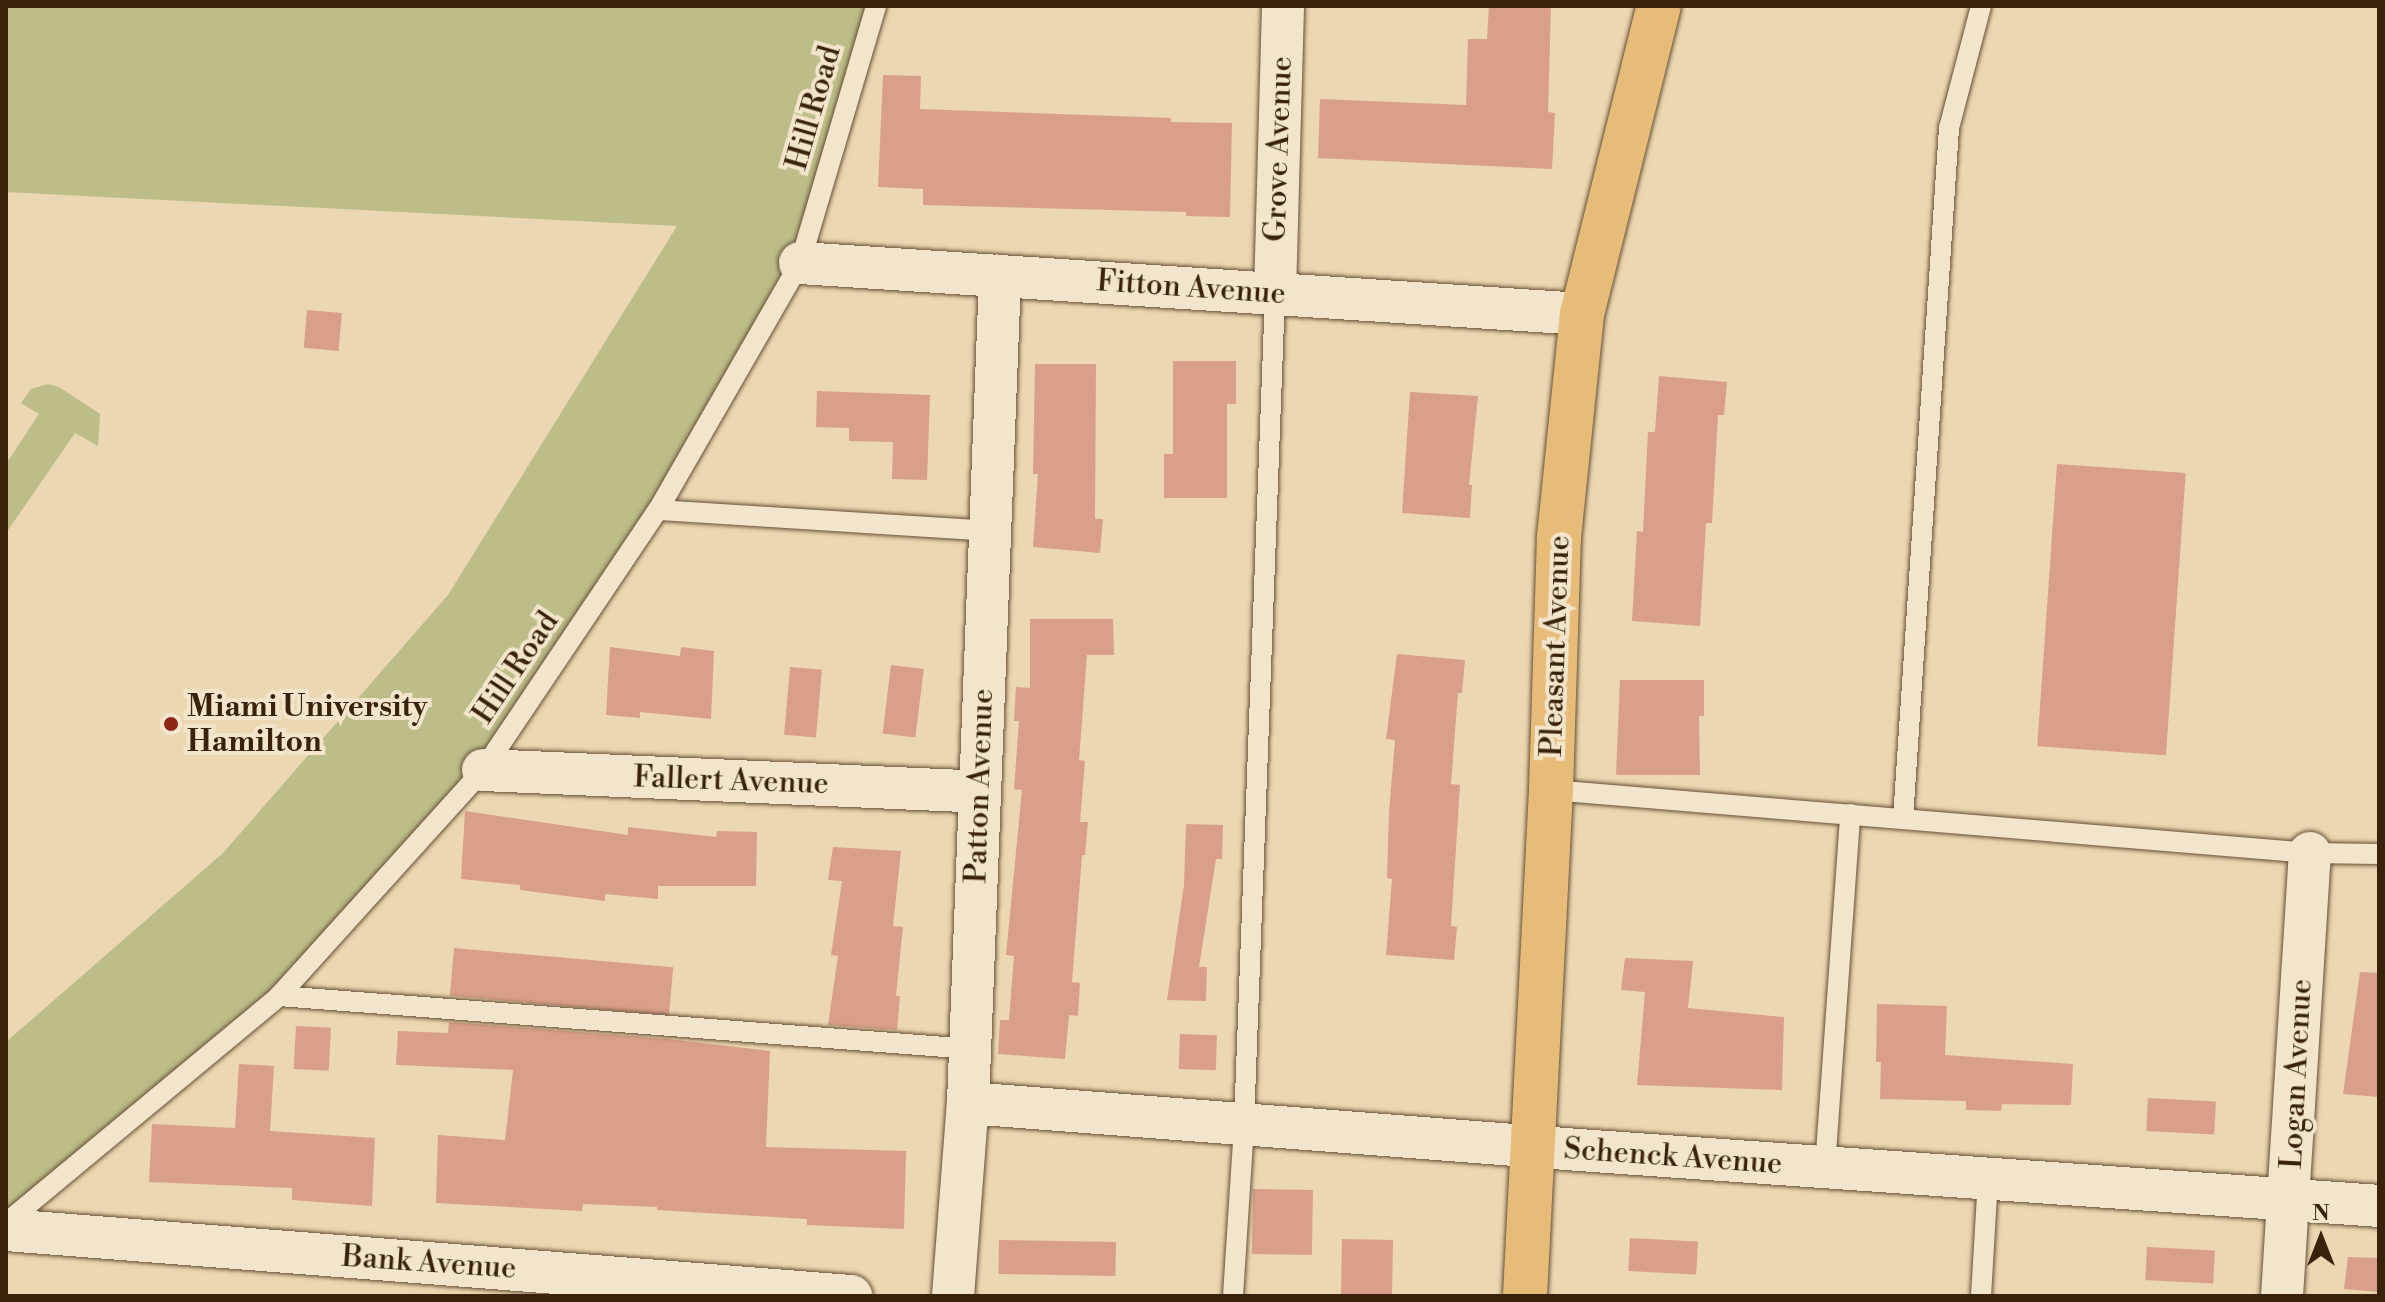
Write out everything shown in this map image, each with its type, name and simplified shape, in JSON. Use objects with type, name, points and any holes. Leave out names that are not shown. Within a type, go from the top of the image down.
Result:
[{"type":"main road","name":"Pleasant Avenue","points":[[1525,1296],[1551,790],[1559,537],[1582,314],[1659,6]]},
{"type":"street","name":"Grove Avenue","points":[[1275,293],[1283,6]]},
{"type":"street","name":"Fitton Avenue","points":[[800,263],[1582,314]]},
{"type":"street","name":"Patton Avenue","points":[[953,1296],[971,1049],[1000,276]]},
{"type":"street","name":"Fallert Avenue","points":[[483,770],[979,792]]},
{"type":"street","name":"Logan Avenue","points":[[2282,1296],[2310,853]]},
{"type":"street","name":"Schenck Avenue","points":[[968,1103],[1531,1147],[2379,1206]]},
{"type":"street","name":"Bank Avenue","points":[[6,1230],[488,1282],[851,1296]]},
{"type":"lane","name":"Hill Road","points":[[6,1223],[279,996],[483,770],[658,510],[800,263],[876,6]]},
{"type":"lane","points":[[1903,819],[1949,128],[1981,6]]},
{"type":"lane","points":[[1233,1296],[1244,1124],[1275,293]]},
{"type":"lane","points":[[658,510],[990,531]]},
{"type":"lane","points":[[1551,790],[2310,853],[2379,854]]},
{"type":"lane","points":[[1825,1167],[1850,814]]},
{"type":"lane","points":[[279,996],[971,1049]]},
{"type":"lane","points":[[1981,1296],[1988,1178]]},
{"type":"green space","points":[[6,6],[884,6],[800,263],[658,510],[484,770],[279,996],[6,1223],[6,1042],[223,853],[448,595],[677,226],[6,192]]},
{"type":"green space","points":[[48,384],[59,387],[100,414],[98,446],[75,433],[6,533],[6,464],[39,414],[21,403],[31,389]]},
{"type":"building","points":[[1489,6],[1551,6],[1548,112],[1555,113],[1552,169],[1318,158],[1320,99],[1466,105],[1468,39],[1487,39]]},
{"type":"building","points":[[883,75],[921,76],[920,109],[1232,123],[1230,217],[1186,216],[1186,212],[923,205],[923,189],[878,187]]},
{"type":"building","points":[[307,310],[342,313],[339,351],[304,348]]},
{"type":"building","points":[[1173,361],[1236,361],[1236,404],[1227,404],[1227,498],[1164,498],[1164,454],[1173,454]]},
{"type":"building","points":[[1035,364],[1096,364],[1095,519],[1103,519],[1100,553],[1033,547],[1038,474],[1033,474]]},
{"type":"building","points":[[1659,376],[1727,382],[1724,415],[1718,415],[1712,523],[1706,523],[1700,626],[1632,621],[1637,531],[1643,532],[1648,432],[1655,432]]},
{"type":"building","points":[[817,391],[930,395],[927,480],[892,479],[893,442],[849,441],[849,428],[816,427]]},
{"type":"building","points":[[1410,392],[1478,396],[1469,485],[1472,485],[1470,518],[1402,513]]},
{"type":"building","points":[[2057,464],[2186,473],[2166,755],[2037,746]]},
{"type":"building","points":[[1030,619],[1113,619],[1114,655],[1087,655],[1079,760],[1085,761],[1080,822],[1088,822],[1085,855],[1082,855],[1072,982],[1080,983],[1078,1016],[1069,1015],[1065,1059],[998,1054],[1000,1020],[1009,1020],[1014,956],[1006,955],[1022,790],[1014,789],[1019,721],[1014,721],[1016,687],[1030,688]]},
{"type":"building","points":[[610,647],[680,656],[681,647],[714,651],[711,719],[640,712],[640,718],[606,715]]},
{"type":"building","points":[[1397,654],[1465,660],[1462,693],[1458,693],[1451,784],[1460,785],[1451,926],[1457,927],[1454,960],[1386,955],[1392,879],[1387,878],[1389,813],[1395,740],[1386,739]]},
{"type":"building","points":[[891,665],[924,669],[915,738],[883,733]]},
{"type":"building","points":[[790,667],[822,670],[816,738],[784,735]]},
{"type":"building","points":[[1620,680],[1704,680],[1704,716],[1699,716],[1700,775],[1616,775]]},
{"type":"building","points":[[465,811],[628,835],[628,827],[716,837],[717,831],[757,832],[756,886],[658,886],[658,899],[605,894],[605,901],[520,890],[520,885],[461,879]]},
{"type":"building","points":[[1186,824],[1223,825],[1222,859],[1216,859],[1199,967],[1207,967],[1206,1001],[1167,1000],[1184,885]]},
{"type":"building","points":[[833,847],[901,851],[893,926],[903,927],[896,996],[900,996],[897,1030],[828,1025],[838,956],[831,955],[842,881],[828,880]]},
{"type":"building","points":[[454,948],[673,967],[669,1015],[450,996]]},
{"type":"building","points":[[1625,958],[1693,961],[1688,1008],[1784,1017],[1782,1090],[1637,1085],[1645,992],[1621,990]]},
{"type":"building","points":[[2360,972],[2379,973],[2379,1097],[2343,1094]]},
{"type":"building","points":[[1877,1004],[1947,1006],[1945,1055],[2073,1064],[2071,1105],[2002,1104],[2001,1111],[1966,1110],[1966,1101],[1880,1099],[1881,1062],[1876,1062]]},
{"type":"building","points":[[449,1022],[668,1039],[770,1051],[766,1147],[906,1151],[904,1229],[807,1225],[807,1219],[657,1210],[657,1207],[583,1204],[582,1211],[436,1203],[438,1135],[505,1140],[513,1070],[396,1065],[398,1031],[448,1033]]},
{"type":"building","points":[[296,1026],[331,1028],[329,1071],[294,1069]]},
{"type":"building","points":[[1180,1034],[1217,1035],[1216,1070],[1179,1069]]},
{"type":"building","points":[[239,1064],[274,1066],[270,1131],[375,1138],[372,1206],[292,1200],[292,1188],[149,1182],[152,1124],[235,1128]]},
{"type":"building","points":[[2148,1098],[2216,1102],[2214,1135],[2146,1131]]},
{"type":"building","points":[[1253,1189],[1313,1190],[1312,1255],[1252,1254]]},
{"type":"building","points":[[1630,1238],[1698,1242],[1696,1275],[1628,1271]]},
{"type":"building","points":[[1342,1239],[1393,1240],[1392,1296],[1341,1296]]},
{"type":"building","points":[[999,1240],[1116,1242],[1115,1276],[998,1274]]},
{"type":"building","points":[[2147,1247],[2215,1251],[2213,1284],[2145,1280]]},
{"type":"building","points":[[2348,1257],[2379,1258],[2379,1292],[2344,1289]]},
{"type":"place","name":"Miami University Hamilton","points":[[171,724]]}]
